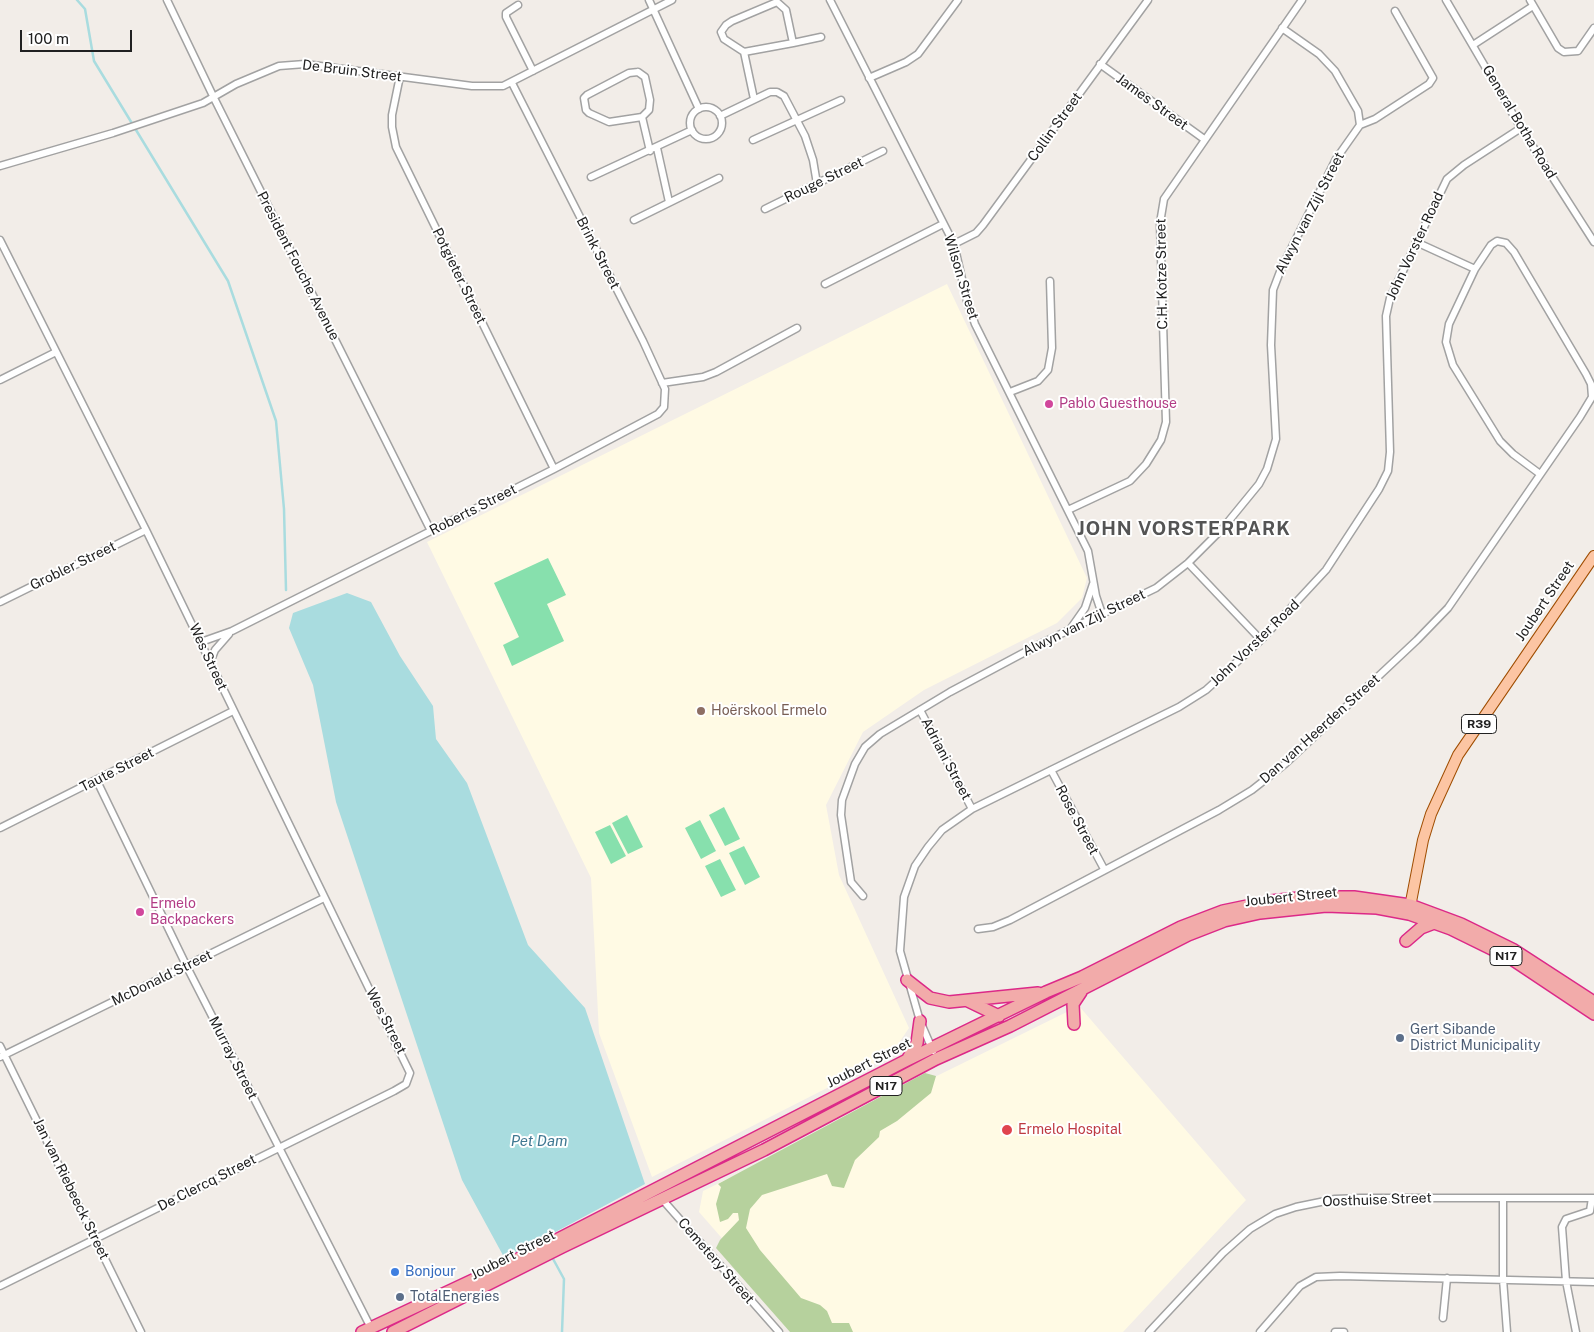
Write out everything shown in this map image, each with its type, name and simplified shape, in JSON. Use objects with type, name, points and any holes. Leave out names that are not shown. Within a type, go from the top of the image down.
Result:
[{"type":"highway","name":"Joubert Street","points":[[561,1243],[662,1200],[764,1150],[999,1016],[1181,927],[1240,907],[1280,900],[1328,896],[1383,900],[1410,909]]},
{"type":"highway","name":"Joubert Street","points":[[393,1332],[561,1243],[655,1189],[907,1060],[934,1054],[1010,1026],[1200,930],[1243,917],[1280,910],[1342,906],[1410,909]]},
{"type":"highway","name":"N17","points":[[1410,909],[1434,923],[1510,958],[1594,1014]]},
{"type":"highway","name":"N17","points":[[1410,909],[1468,927],[1514,950],[1594,1002]]},
{"type":"highway","points":[[1406,941],[1421,928],[1434,923]]},
{"type":"highway","points":[[907,980],[922,993],[936,1000],[968,1001],[1046,992]]},
{"type":"highway","points":[[1074,1024],[1073,1004],[1084,989]]},
{"type":"highway","points":[[968,1001],[999,1016]]},
{"type":"highway","points":[[907,1060],[917,1043],[920,1021]]},
{"type":"highway","name":"Joubert Street","points":[[369,1331],[541,1253]]},
{"type":"main road","name":"Joubert Street","points":[[1410,909],[1423,840],[1431,814],[1458,755],[1594,556]]},
{"type":"street","name":"President Fouche Avenue","points":[[167,0],[214,98],[431,531]]},
{"type":"street","points":[[649,0],[699,109]]},
{"type":"street","name":"De Bruin Street","points":[[0,166],[126,128],[214,98],[236,84],[279,66],[305,64],[485,88],[504,86],[672,0]]},
{"type":"street","name":"Wilson Street","points":[[830,0],[954,244],[971,313],[1088,551],[1093,583],[1102,614]]},
{"type":"street","points":[[869,78],[906,62],[918,54],[958,0]]},
{"type":"street","name":"Collin Street","points":[[954,244],[976,233],[983,226],[1148,0]]},
{"type":"street","name":"C.H. Kotze Street","points":[[1068,510],[1118,488],[1134,477],[1146,464],[1164,432],[1166,416],[1160,214],[1167,192],[1302,0]]},
{"type":"street","name":"General Botha Road","points":[[1446,0],[1521,128],[1594,242]]},
{"type":"street","points":[[793,43],[784,8],[780,3],[771,3],[732,21],[722,28],[724,39],[744,52],[821,38]]},
{"type":"street","points":[[1473,45],[1531,3],[1558,48],[1564,52],[1578,51],[1594,28]]},
{"type":"street","points":[[518,5],[506,13],[506,17],[532,71]]},
{"type":"street","points":[[1282,28],[1319,54],[1335,71],[1358,111],[1360,125],[1383,114],[1429,84],[1433,78],[1395,11]]},
{"type":"street","points":[[744,52],[754,99]]},
{"type":"street","name":"James Street","points":[[1100,64],[1204,139]]},
{"type":"street","points":[[638,72],[645,77],[650,100],[649,110],[642,117],[613,122],[604,121],[590,114],[585,106],[584,98],[629,73],[638,72]]},
{"type":"street","name":"Potgieter Street","points":[[400,76],[392,127],[396,147],[554,469]]},
{"type":"street","name":"Brink Street","points":[[512,83],[662,384],[666,394],[664,407],[648,419]]},
{"type":"street","points":[[720,116],[754,99],[777,92],[784,96],[798,120],[809,147],[817,184]]},
{"type":"street","points":[[753,140],[840,100]]},
{"type":"street","points":[[712,108],[720,116],[722,126],[713,137],[702,138],[692,130],[692,117],[699,109],[712,108]]},
{"type":"street","points":[[642,117],[650,151]]},
{"type":"street","name":"Alwyn van Zijl Street","points":[[863,896],[851,882],[842,829],[842,800],[855,764],[865,747],[880,734],[950,692],[1070,629],[1130,603],[1156,588],[1188,562],[1242,507],[1258,484],[1272,456],[1276,439],[1271,345],[1273,290],[1281,269],[1336,159],[1360,125]]},
{"type":"street","name":"John Vorster Road","points":[[934,1054],[920,1021],[900,951],[904,897],[909,882],[928,847],[942,830],[972,809],[1194,698],[1228,672],[1261,640],[1326,570],[1384,481],[1390,452],[1386,316],[1390,298],[1447,179],[1464,165],[1521,128]]},
{"type":"street","points":[[591,177],[657,148],[692,130]]},
{"type":"street","points":[[657,148],[669,202]]},
{"type":"street","name":"Rouge Street","points":[[765,209],[883,151]]},
{"type":"street","points":[[634,220],[719,178]]},
{"type":"street","points":[[825,284],[943,224]]},
{"type":"street","name":"Wes Street","points":[[0,240],[201,642],[324,898],[408,1065],[410,1076]]},
{"type":"street","name":"Dan van Heerden Street","points":[[978,929],[1001,924],[1219,810],[1252,790],[1284,764],[1436,622],[1448,608],[1590,402],[1593,391],[1592,384],[1506,243],[1500,241],[1492,243],[1475,270],[1447,330],[1448,352],[1463,382],[1500,441],[1513,454],[1540,474]]},
{"type":"street","points":[[1416,242],[1475,270]]},
{"type":"street","points":[[1010,392],[1038,381],[1048,370],[1052,348],[1050,281]]},
{"type":"street","points":[[662,384],[709,374],[752,354],[797,328]]},
{"type":"street","points":[[0,380],[56,352]]},
{"type":"street","name":"Roberts Street","points":[[232,631],[554,469],[648,419]]},
{"type":"street","name":"Grobler Street","points":[[0,602],[146,530]]},
{"type":"street","points":[[1188,562],[1261,640]]},
{"type":"street","points":[[1070,629],[1085,608],[1093,583]]},
{"type":"street","points":[[201,642],[232,631]]},
{"type":"street","points":[[210,663],[219,644],[232,631]]},
{"type":"street","name":"Adriani Street","points":[[920,710],[972,809]]},
{"type":"street","name":"Taute Street","points":[[0,828],[97,781],[233,711]]},
{"type":"street","name":"Rose Street","points":[[1051,770],[1104,869]]},
{"type":"street","name":"Murray Street","points":[[97,781],[186,966],[369,1331]]},
{"type":"street","name":"McDonald Street","points":[[2,1056],[324,898]]},
{"type":"street","name":"Jan van Riebeeck Street","points":[[0,1046],[2,1056],[96,1239],[141,1332]]},
{"type":"street","name":"De Clercq Street","points":[[0,1286],[394,1092],[406,1084],[410,1076]]},
{"type":"street","name":"Cemetery Street","points":[[655,1189],[662,1200],[779,1332]]},
{"type":"street","points":[[1576,1332],[1566,1281],[1562,1224],[1568,1218],[1589,1212],[1593,1198]]},
{"type":"street","name":"Oosthuise Street","points":[[1149,1332],[1243,1235],[1261,1221],[1289,1209],[1335,1199],[1593,1198]]},
{"type":"street","points":[[1503,1199],[1503,1279],[1507,1332]]},
{"type":"street","points":[[1260,1332],[1300,1286],[1316,1277],[1594,1282]]},
{"type":"street","points":[[1443,1318],[1447,1278]]},
{"type":"street","points":[[1335,1332],[1344,1332]]},
{"type":"shaded area","name":"Hoërskool Ermelo","points":[[947,284],[1087,578],[1082,598],[1057,623],[924,690],[863,732],[826,805],[839,875],[909,1028],[890,1056],[652,1177],[599,1033],[591,878],[427,542]]},
{"type":"shaded area","name":"Ermelo Hospital","points":[[1079,1006],[1246,1200],[1123,1332],[804,1332],[699,1212],[703,1191]]},
{"type":"green space","points":[[548,558],[566,595],[547,604],[564,641],[512,666],[503,645],[519,637],[494,583]]},
{"type":"green space","points":[[724,807],[740,839],[725,846],[709,815]]},
{"type":"green space","points":[[627,815],[643,847],[628,854],[612,823]]},
{"type":"green space","points":[[700,820],[716,851],[701,859],[685,828]]},
{"type":"green space","points":[[610,825],[626,856],[611,864],[595,832]]},
{"type":"green space","points":[[744,846],[760,877],[745,885],[729,853]]},
{"type":"green space","points":[[720,859],[736,890],[721,897],[705,866]]},
{"type":"green space","points":[[925,1073],[936,1076],[931,1093],[897,1121],[880,1131],[879,1137],[855,1160],[844,1188],[832,1186],[827,1174],[762,1195],[750,1209],[746,1228],[760,1250],[801,1298],[820,1305],[827,1311],[832,1323],[849,1323],[853,1332],[790,1332],[716,1248],[720,1240],[739,1220],[738,1213],[733,1213],[728,1219],[720,1222],[716,1204],[721,1187],[718,1184]]},
{"type":"water","name":"Pet Dam","points":[[347,593],[371,602],[400,656],[433,706],[436,739],[467,783],[528,945],[585,1008],[645,1184],[505,1259],[462,1180],[336,802],[313,685],[289,628],[293,613]]},
{"type":"waterway","points":[[77,0],[85,9],[94,61],[228,281],[276,421],[284,509],[286,590]]},
{"type":"waterway","points":[[552,1257],[564,1279],[562,1332]]},
{"type":"place","name":"Pablo Guesthouse","points":[[1049,404]]},
{"type":"place","name":"Hoërskool Ermelo","points":[[701,711]]},
{"type":"place","name":"Ermelo Backpackers","points":[[140,912]]},
{"type":"place","name":"Gert Sibande District Municipality","points":[[1400,1038]]},
{"type":"place","name":"Ermelo Hospital","points":[[1007,1130]]},
{"type":"place","name":"Bonjour","points":[[395,1272]]},
{"type":"place","name":"TotalEnergies","points":[[400,1297]]},
{"type":"district","name":"JOHN VORSTERPARK","points":[[1184,529]]}]
